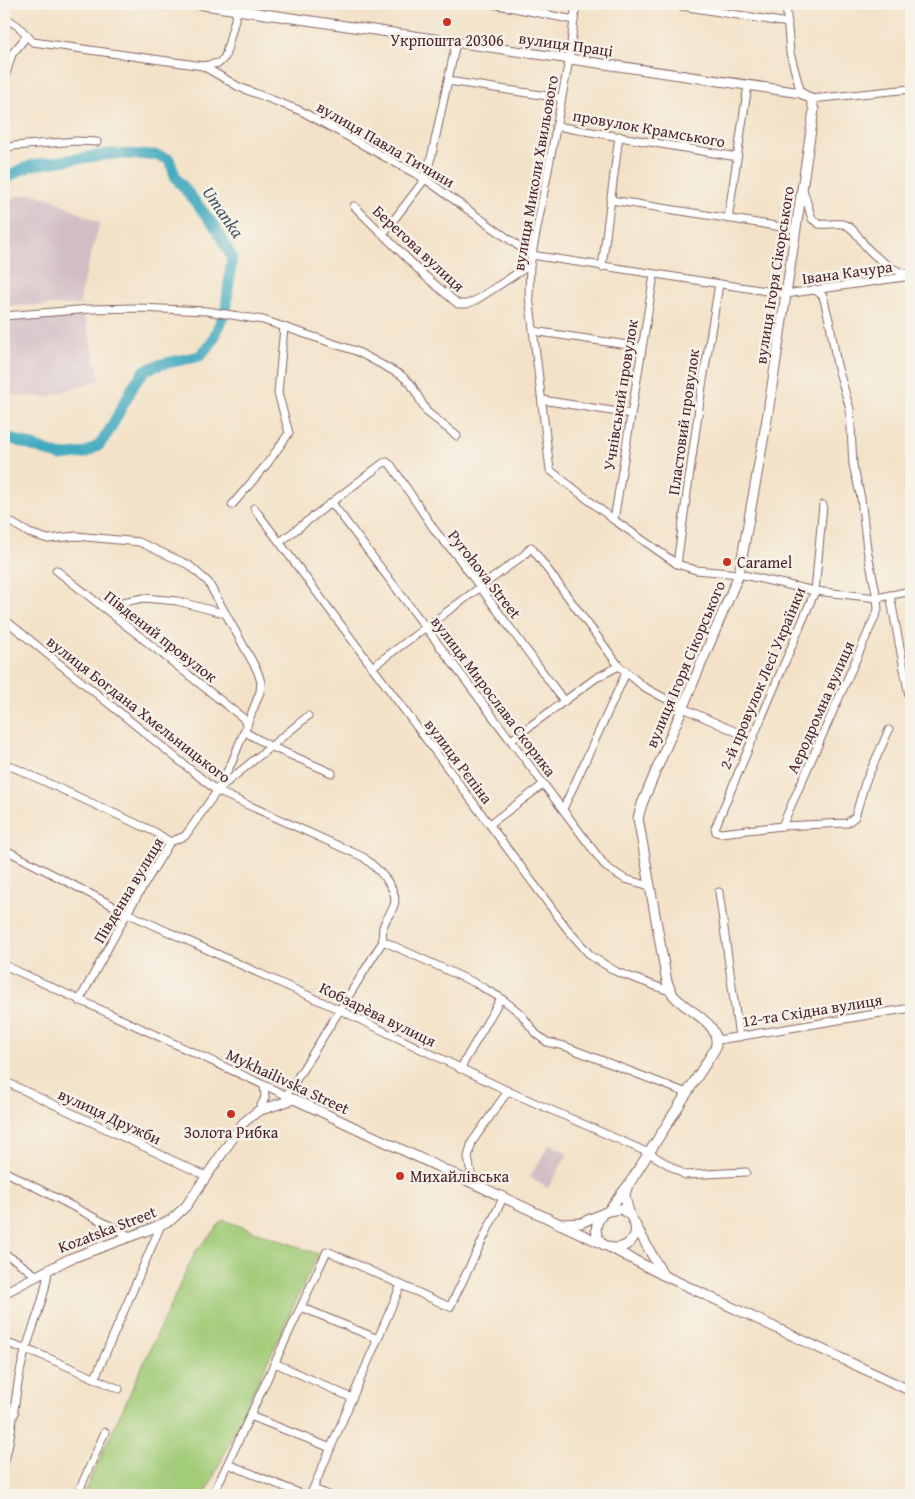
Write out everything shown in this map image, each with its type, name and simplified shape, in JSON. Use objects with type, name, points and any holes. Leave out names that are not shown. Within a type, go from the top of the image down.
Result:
[{"type":"main road","name":"вулиця Праці","points":[[196,4],[238,7],[456,43],[801,93],[811,99]]},
{"type":"main road","name":"вулиця Ігоря Сікорського","points":[[718,1040],[715,1031],[708,1024],[674,996],[667,982],[638,818],[739,574],[767,419],[814,110],[811,99]]},
{"type":"main road","points":[[629,1184],[625,1194],[635,1236],[624,1247],[608,1247],[597,1237],[596,1224],[629,1184],[715,1049],[718,1040]]},
{"type":"main road","name":"Kozatska Street","points":[[4,1293],[77,1255],[171,1220],[186,1206],[243,1123],[258,1111],[290,1098]]},
{"type":"main road","name":"Mykhailivska Street","points":[[290,1098],[608,1247],[663,1276],[911,1391]]},
{"type":"main road","points":[[559,1224],[581,1223],[605,1212],[620,1209],[632,1218],[663,1276]]},
{"type":"street","points":[[493,4],[574,20]]},
{"type":"street","name":"вулиця Миколи Хвильового","points":[[576,4],[569,60],[531,255],[529,296],[550,468],[614,520]]},
{"type":"street","points":[[670,4],[788,23]]},
{"type":"street","points":[[786,4],[790,53],[801,93]]},
{"type":"street","points":[[203,66],[219,63],[223,60],[238,7]]},
{"type":"street","name":"вулиця Павла Тичини","points":[[4,17],[18,26],[33,42],[203,66],[239,87],[301,110],[425,179],[531,255],[786,294]]},
{"type":"street","points":[[4,80],[12,54],[28,36]]},
{"type":"street","points":[[383,234],[425,179],[456,43]]},
{"type":"street","points":[[448,81],[561,98]]},
{"type":"street","points":[[728,219],[748,85]]},
{"type":"street","points":[[811,99],[911,89]]},
{"type":"street","name":"провулок Крамського","points":[[556,126],[737,157]]},
{"type":"street","points":[[602,267],[619,136]]},
{"type":"street","points":[[4,149],[13,146],[77,141],[97,142]]},
{"type":"street","points":[[802,186],[812,219],[818,224],[843,224],[852,230],[867,248],[887,265],[899,273],[911,276]]},
{"type":"street","points":[[611,200],[795,229]]},
{"type":"street","name":"Берегова вулиця","points":[[354,206],[425,276],[458,304],[467,304],[476,300],[530,265]]},
{"type":"street","name":"Учнівський провулок","points":[[614,520],[654,274]]},
{"type":"street","name":"Івана Качура","points":[[786,294],[911,276]]},
{"type":"street","name":"Пластовий провулок","points":[[677,564],[702,386],[719,284]]},
{"type":"street","points":[[814,289],[823,296],[837,365],[850,409],[853,465],[861,498],[867,549],[878,598]]},
{"type":"street","points":[[4,316],[90,309],[139,308],[207,311],[263,320],[356,351],[401,375],[411,384],[427,412],[457,436]]},
{"type":"street","points":[[232,505],[267,464],[290,433],[278,393],[284,327]]},
{"type":"street","points":[[533,331],[641,347]]},
{"type":"street","points":[[542,400],[630,414]]},
{"type":"street","name":"Pyrohova Street","points":[[332,503],[383,463],[387,462],[391,465],[436,532],[457,556],[564,701]]},
{"type":"street","points":[[280,542],[332,503]]},
{"type":"street","name":"вулиця Мирослава Скорика","points":[[332,503],[606,867],[625,879],[650,886]]},
{"type":"street","name":"2-й провулок Лесі Українки","points":[[782,826],[721,833],[716,832],[715,828],[815,591],[823,505]]},
{"type":"street","name":"вулиця Рєпіна","points":[[254,508],[568,930],[591,956],[617,972],[672,992]]},
{"type":"street","name":"Південна вулиця","points":[[4,518],[29,533],[48,539],[76,536],[139,542],[189,565],[208,582],[257,670],[261,682],[260,692],[246,729],[217,791],[185,836],[170,842],[127,914],[79,1001]]},
{"type":"street","points":[[614,520],[677,564],[696,570],[739,574],[815,591],[878,598],[911,591]]},
{"type":"street","points":[[372,667],[531,548],[626,673],[644,687],[683,708],[752,739]]},
{"type":"street","name":"Південий провулок","points":[[56,570],[243,718],[246,729],[270,746],[332,773]]},
{"type":"street","points":[[890,596],[911,706]]},
{"type":"street","points":[[101,606],[144,598],[177,601],[226,614]]},
{"type":"street","name":"Аеродромна вулиця","points":[[782,826],[878,610],[878,598]]},
{"type":"street","name":"вулиця Богдана Хмельницького","points":[[4,619],[217,791],[363,857],[376,867],[394,892],[396,899],[382,930],[384,941]]},
{"type":"street","points":[[511,740],[596,678],[619,666]]},
{"type":"street","points":[[563,809],[626,673]]},
{"type":"street","points":[[217,791],[308,716]]},
{"type":"street","points":[[782,826],[847,823],[852,821],[866,782],[889,730]]},
{"type":"street","points":[[4,762],[155,832],[170,842]]},
{"type":"street","points":[[490,824],[544,784]]},
{"type":"street","name":"Кобзарèва вулиця","points":[[4,849],[127,914],[340,1010],[508,1092],[649,1153],[685,1175],[746,1172]]},
{"type":"street","points":[[719,892],[740,1037]]},
{"type":"street","points":[[290,1098],[340,1010],[384,941],[467,979],[501,998],[521,1014],[536,1034],[547,1042],[564,1046],[687,1093]]},
{"type":"street","name":"Mykhailivska Street","points":[[4,965],[290,1098]]},
{"type":"street","points":[[460,1070],[501,998]]},
{"type":"street","name":"12-та Східна вулиця","points":[[718,1040],[911,1008]]},
{"type":"street","name":"вулиця Дружби","points":[[4,1082],[206,1176]]},
{"type":"street","points":[[258,1111],[265,1098],[264,1086]]},
{"type":"street","points":[[473,1184],[468,1157],[472,1142],[508,1092]]},
{"type":"street","points":[[4,1171],[130,1236]]},
{"type":"street","points":[[213,1495],[327,1252],[450,1307],[503,1198]]},
{"type":"street","points":[[95,1378],[161,1225]]},
{"type":"street","points":[[4,1254],[19,1262],[37,1276]]},
{"type":"street","points":[[4,1464],[11,1440],[20,1375],[26,1350],[45,1294],[48,1270]]},
{"type":"street","points":[[329,1495],[311,1492],[401,1285]]},
{"type":"street","points":[[301,1307],[378,1339]]},
{"type":"street","points":[[4,1342],[39,1354],[119,1389]]},
{"type":"street","points":[[275,1363],[352,1398]]},
{"type":"street","points":[[4,1410],[15,1413]]},
{"type":"street","points":[[250,1416],[330,1448]]},
{"type":"street","points":[[77,1495],[105,1432]]},
{"type":"street","points":[[228,1464],[304,1495]]},
{"type":"shaded area","points":[[30,193],[52,199],[100,223],[82,287],[80,305],[4,306],[4,210],[8,203],[17,196]]},
{"type":"shaded area","points":[[84,315],[100,380],[48,397],[4,393],[4,320]]},
{"type":"shaded area","points":[[550,1143],[568,1154],[548,1188],[530,1177]]},
{"type":"green space","points":[[223,1220],[318,1254],[205,1495],[83,1495],[195,1252]]},
{"type":"waterway","name":"Umanka","points":[[4,180],[20,170],[33,165],[111,154],[155,155],[169,159],[176,178],[216,228],[232,257],[226,308],[212,342],[200,356],[162,364],[145,370],[135,383],[109,431],[99,445],[85,453],[61,456],[4,436]]},
{"type":"place","name":"Укрпошта 20306","points":[[447,22]]},
{"type":"place","name":"Caramel","points":[[727,562]]},
{"type":"place","name":"Золота Рибка","points":[[231,1114]]},
{"type":"place","name":"Михайлівська","points":[[400,1176]]}]
